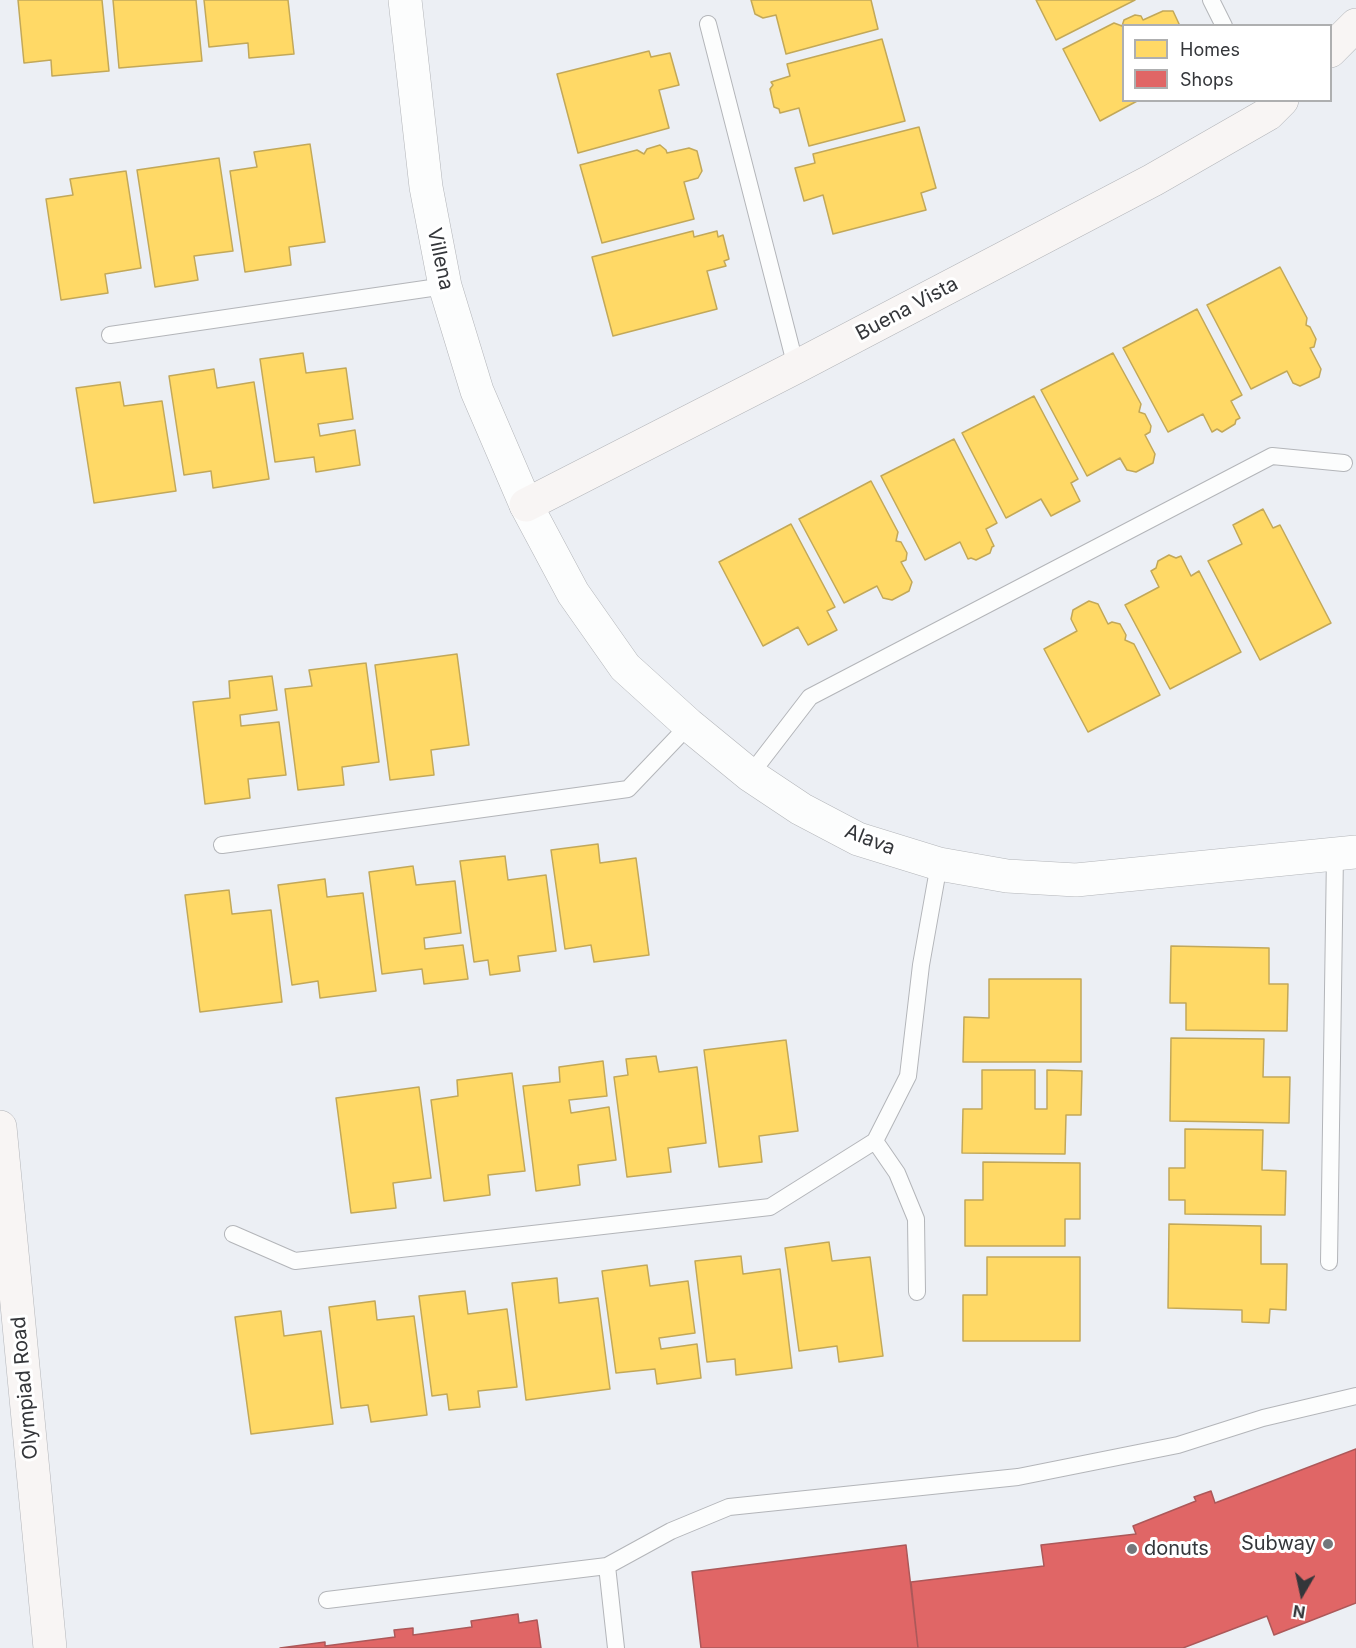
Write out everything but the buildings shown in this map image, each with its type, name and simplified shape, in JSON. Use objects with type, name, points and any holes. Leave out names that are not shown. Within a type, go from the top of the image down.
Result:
[{"type":"street","name":"Villena","points":[[405,0],[426,188],[445,286],[477,391],[526,505]]},
{"type":"street","points":[[1332,49],[1356,26]]},
{"type":"street","name":"Buena Vista","points":[[526,505],[1153,180],[1270,105]]},
{"type":"street","name":"Alava","points":[[526,505],[573,593],[625,667],[689,725],[750,775],[801,809],[858,839],[939,864],[1007,876],[1076,880],[1345,853]]},
{"type":"street","name":"Olympiad Road","points":[[0,1127],[50,1648]]},
{"type":"lane","points":[[1211,0],[1223,24]]},
{"type":"lane","points":[[708,24],[796,367]]},
{"type":"lane","points":[[110,335],[445,286]]},
{"type":"lane","points":[[750,775],[810,697],[1272,456],[1344,463]]},
{"type":"lane","points":[[222,845],[628,789],[689,725]]},
{"type":"lane","points":[[1329,1262],[1345,853]]},
{"type":"lane","points":[[233,1234],[296,1261],[770,1207],[875,1142],[908,1076],[921,965],[939,864]]},
{"type":"lane","points":[[875,1142],[897,1173],[916,1219],[917,1292]]},
{"type":"lane","points":[[327,1600],[608,1566],[671,1531],[729,1507],[1018,1477],[1178,1445],[1263,1418],[1356,1396]]},
{"type":"lane","points":[[608,1566],[616,1648]]},
{"type":"place","name":"Subway","points":[[1328,1544]]},
{"type":"place","name":"donuts","points":[[1132,1549]]}]
